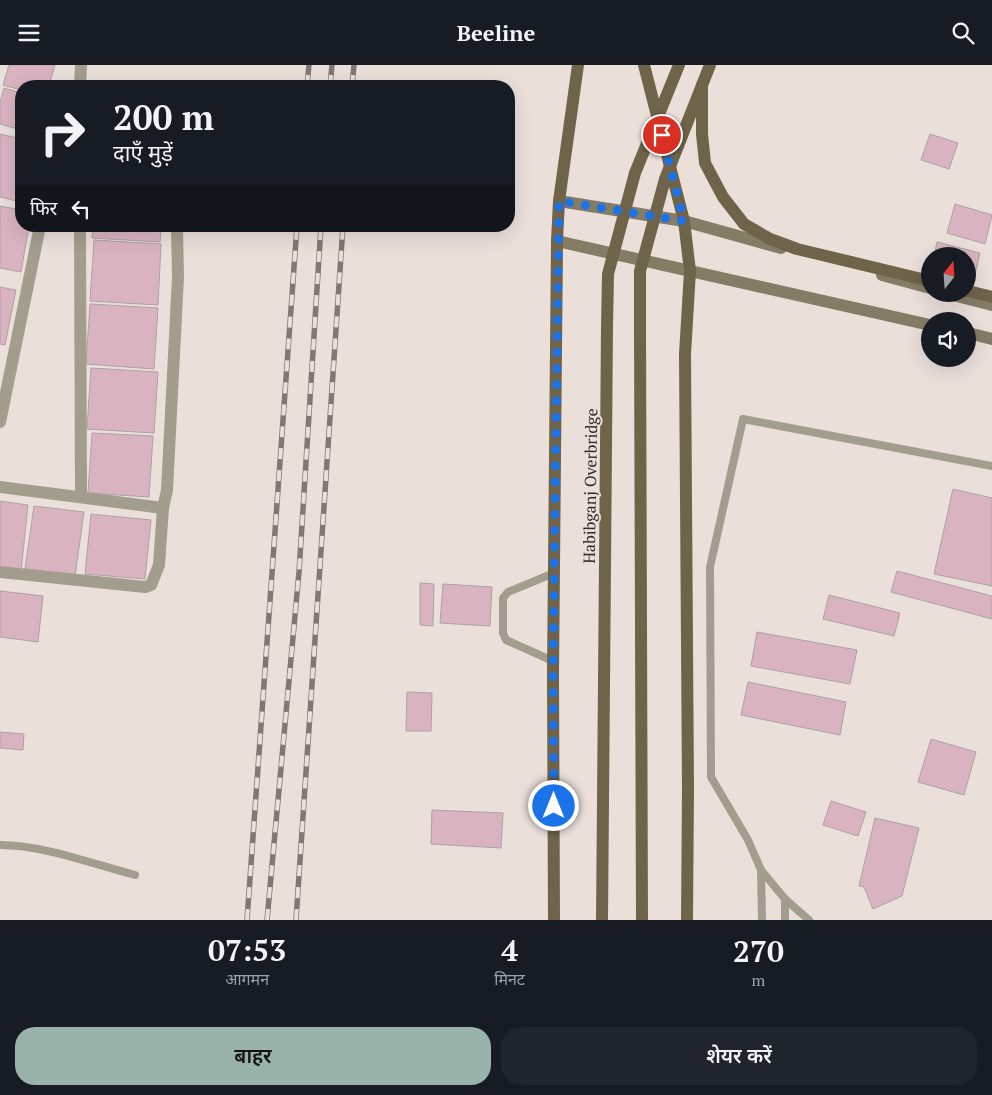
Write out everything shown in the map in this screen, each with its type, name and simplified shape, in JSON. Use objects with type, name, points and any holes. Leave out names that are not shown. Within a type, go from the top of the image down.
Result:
[{"type":"main road","points":[[554,920],[553,661],[557,241],[559,201],[578,65]]},
{"type":"main road","points":[[644,65],[684,221],[690,271],[686,354],[687,920]]},
{"type":"main road","name":"Habibganj Overbridge","points":[[602,920],[608,274],[635,173],[679,65]]},
{"type":"main road","points":[[642,920],[640,271],[665,179],[710,65]]},
{"type":"main road","points":[[702,82],[702,134],[705,163],[722,197],[744,224],[770,239],[797,249],[921,279]]},
{"type":"main road","points":[[559,201],[684,221],[921,287]]},
{"type":"main road","points":[[557,241],[921,323]]},
{"type":"main road","points":[[976,293],[992,297]]},
{"type":"main road","points":[[976,301],[992,305]]},
{"type":"main road","points":[[976,335],[992,339]]},
{"type":"street","points":[[80,80],[81,65]]},
{"type":"street","points":[[0,422],[39,232]]},
{"type":"street","points":[[80,232],[81,497]]},
{"type":"street","points":[[0,572],[145,587],[151,585],[159,565],[163,509],[167,490],[178,277],[177,232]]},
{"type":"street","points":[[0,487],[163,509]]},
{"type":"lane","points":[[809,920],[784,899],[761,870],[748,840],[711,777],[710,567],[743,419],[992,465]]},
{"type":"lane","points":[[553,661],[506,640],[503,633],[503,598],[508,592],[554,573]]},
{"type":"lane","points":[[0,845],[40,849],[135,875]]},
{"type":"lane","points":[[761,870],[762,920]]},
{"type":"lane","points":[[784,899],[785,920]]},
{"type":"building","points":[[9,65],[55,65],[51,80],[15,80],[15,88],[3,85]]},
{"type":"building","points":[[4,88],[15,91],[15,128],[0,124],[0,102]]},
{"type":"building","points":[[0,134],[15,138],[15,201],[0,197]]},
{"type":"building","points":[[930,134],[958,143],[949,169],[921,160]]},
{"type":"building","points":[[955,204],[992,215],[985,244],[947,233]]},
{"type":"building","points":[[0,206],[15,209],[15,232],[28,232],[21,272],[0,268]]},
{"type":"building","points":[[92,232],[161,232],[160,242],[92,238]]},
{"type":"building","points":[[94,240],[161,244],[158,305],[90,301]]},
{"type":"building","points":[[937,242],[957,247],[936,247]]},
{"type":"building","points":[[976,252],[980,253],[976,270]]},
{"type":"building","points":[[0,287],[16,290],[5,345],[0,344]]},
{"type":"building","points":[[90,304],[158,308],[154,369],[86,364]]},
{"type":"building","points":[[91,368],[158,372],[154,433],[87,429]]},
{"type":"building","points":[[92,433],[153,436],[149,497],[88,493]]},
{"type":"building","points":[[953,489],[992,498],[992,586],[934,574]]},
{"type":"building","points":[[0,501],[28,505],[21,571],[0,569]]},
{"type":"building","points":[[34,506],[84,512],[75,576],[25,569]]},
{"type":"building","points":[[91,514],[151,520],[145,579],[85,574]]},
{"type":"building","points":[[897,571],[992,596],[992,619],[891,592]]},
{"type":"building","points":[[420,583],[434,584],[433,626],[420,625]]},
{"type":"building","points":[[443,584],[492,587],[490,626],[440,623]]},
{"type":"building","points":[[0,591],[43,596],[38,642],[0,637]]},
{"type":"building","points":[[829,595],[900,613],[894,636],[823,619]]},
{"type":"building","points":[[757,632],[857,650],[850,684],[751,666]]},
{"type":"building","points":[[748,682],[846,702],[840,735],[741,715]]},
{"type":"building","points":[[407,692],[432,693],[431,731],[406,731]]},
{"type":"building","points":[[0,732],[24,734],[23,750],[0,748]]},
{"type":"building","points":[[931,739],[976,752],[964,795],[918,782]]},
{"type":"building","points":[[831,801],[866,812],[858,836],[823,825]]},
{"type":"building","points":[[432,810],[503,813],[501,848],[431,844]]},
{"type":"building","points":[[875,818],[919,828],[902,896],[873,909],[864,887],[859,886]]},
{"type":"railway","points":[[308,80],[309,65]]},
{"type":"railway","points":[[331,80],[332,65]]},
{"type":"railway","points":[[353,80],[354,65]]},
{"type":"railway","points":[[247,920],[297,232]]},
{"type":"railway","points":[[267,920],[299,572],[321,232]]},
{"type":"railway","points":[[296,920],[343,232]]},
{"type":"route","points":[[554,806],[553,674],[559,201],[684,221],[662,135]]}]
